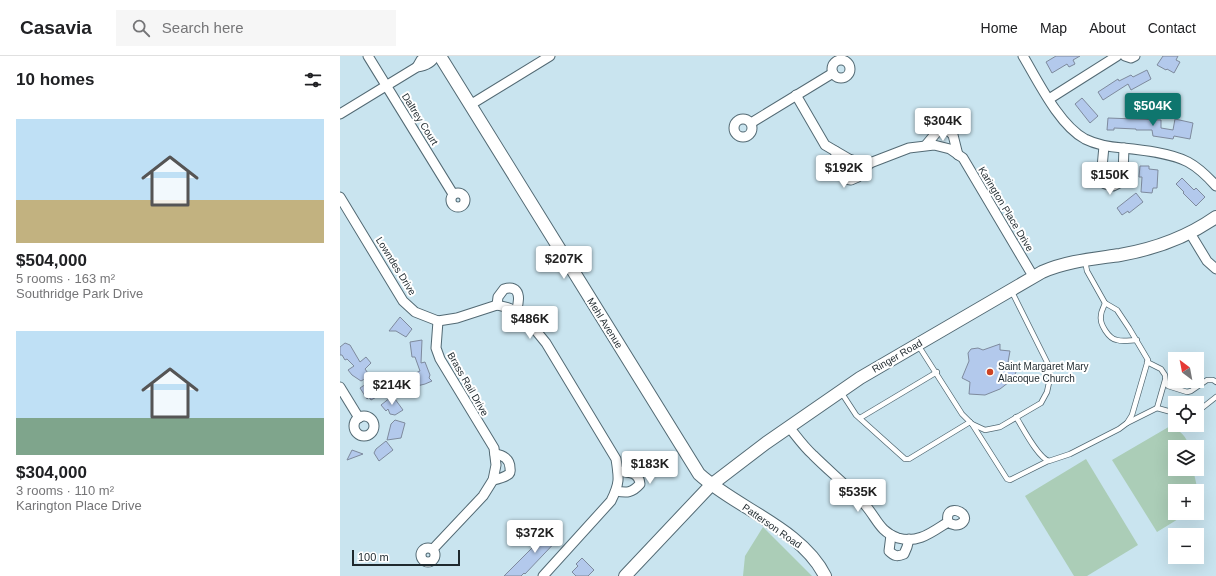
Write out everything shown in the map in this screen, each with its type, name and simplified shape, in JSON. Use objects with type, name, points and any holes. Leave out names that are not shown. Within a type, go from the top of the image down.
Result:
[{"type":"street","name":"Daltrey Court","points":[[368,56],[454,194]]},
{"type":"street","points":[[417,67],[421,60],[428,56]]},
{"type":"street","points":[[340,114],[417,67],[424,66],[433,60],[435,56]]},
{"type":"street","name":"Mehl Avenue","points":[[440,56],[698,474],[711,485]]},
{"type":"street","points":[[470,105],[550,56]]},
{"type":"street","points":[[1023,56],[1059,115],[1084,139],[1104,146],[1160,153],[1187,162],[1198,168],[1216,186]]},
{"type":"street","points":[[1049,99],[1117,56]]},
{"type":"street","points":[[1125,56],[1131,58],[1135,56]]},
{"type":"street","points":[[751,123],[833,73]]},
{"type":"street","name":"Karington Place Drive","points":[[796,95],[826,145],[849,160],[860,164],[870,163],[909,148],[934,144],[944,147],[963,158],[1033,276]]},
{"type":"street","name":"Karington Place Drive","points":[[926,145],[936,132],[943,129],[948,130],[952,135],[958,155]]},
{"type":"street","points":[[1104,146],[1101,178],[1105,184],[1113,186],[1121,182],[1123,174],[1124,148]]},
{"type":"street","name":"Karington Place Drive","points":[[835,151],[840,170],[845,179],[851,180],[858,176],[870,163]]},
{"type":"street","name":"Lowndes Drive","points":[[340,197],[404,301],[415,312],[438,321]]},
{"type":"street","name":"Ringer Road","points":[[625,576],[711,485],[789,427],[867,373],[1033,276],[1057,266],[1142,250],[1175,240],[1190,233],[1216,217]]},
{"type":"street","points":[[1190,233],[1207,261],[1216,269]]},
{"type":"street","points":[[497,306],[498,297],[504,289],[509,287],[515,290],[519,296],[516,311]]},
{"type":"street","points":[[438,321],[457,318],[497,306],[509,308],[524,316],[546,343],[616,458],[619,477],[616,491],[611,501],[545,575]]},
{"type":"street","name":"Brass Rail Drive","points":[[433,549],[483,496],[493,480],[496,465],[494,448],[440,359],[436,348],[438,321]]},
{"type":"street","points":[[340,387],[359,418]]},
{"type":"street","points":[[789,427],[811,454],[867,507],[883,530],[891,535],[899,538],[914,540],[927,536],[948,522]]},
{"type":"street","name":"Brass Rail Drive","points":[[493,480],[508,474],[511,470],[508,459],[495,454]]},
{"type":"street","points":[[616,491],[625,493],[634,490],[640,484],[640,479],[636,474],[631,472],[618,472]]},
{"type":"street","name":"Patterson Road","points":[[711,485],[806,549],[819,564],[825,576]]},
{"type":"street","points":[[891,535],[889,551],[893,556],[898,557],[904,554],[908,547],[909,539]]},
{"type":"lane","points":[[1085,260],[1087,271],[1105,303],[1117,310],[1148,360],[1132,415],[1127,423]]},
{"type":"lane","points":[[971,423],[985,430],[1000,427],[1041,403],[1047,392],[1050,378],[1048,364],[1010,290]]},
{"type":"lane","points":[[1105,303],[1100,317],[1102,325],[1108,334],[1117,340],[1137,340]]},
{"type":"lane","points":[[918,344],[962,414],[971,423],[1007,479],[1010,480],[1048,461],[1070,454],[1157,408],[1168,411]]},
{"type":"lane","points":[[1147,362],[1160,369],[1165,375],[1157,408]]},
{"type":"lane","points":[[860,418],[937,372]]},
{"type":"lane","points":[[1164,380],[1168,386],[1187,392],[1191,391],[1207,380],[1214,380],[1216,382]]},
{"type":"lane","points":[[840,391],[856,415],[905,459],[909,459],[971,423]]},
{"type":"lane","points":[[1204,406],[1216,397]]},
{"type":"lane","points":[[1016,417],[1038,452],[1048,461]]},
{"type":"green space","points":[[1168,427],[1168,432],[1180,432],[1186,440],[1168,440],[1168,476],[1195,476],[1196,484],[1168,484],[1168,520],[1177,520],[1157,532],[1112,460]]},
{"type":"green space","points":[[1086,459],[1138,545],[1087,576],[1074,576],[1025,496]]},
{"type":"green space","points":[[763,527],[812,576],[743,576],[745,556]]},
{"type":"building","points":[[1056,56],[1080,56],[1073,60],[1075,64],[1069,67],[1067,64],[1052,73],[1046,62]]},
{"type":"building","points":[[1163,56],[1178,56],[1176,60],[1180,62],[1174,73],[1157,65]]},
{"type":"building","points":[[1147,70],[1151,79],[1131,90],[1128,84],[1103,100],[1098,92],[1118,79],[1119,81],[1131,75],[1133,77]]},
{"type":"building","points":[[1082,98],[1098,116],[1090,123],[1075,104]]},
{"type":"building","points":[[1108,118],[1161,120],[1161,128],[1173,130],[1175,119],[1193,123],[1190,139],[1174,136],[1173,139],[1153,136],[1152,130],[1114,128],[1114,130],[1107,130]]},
{"type":"building","points":[[1140,166],[1149,166],[1149,169],[1158,170],[1157,188],[1153,188],[1152,193],[1141,192],[1142,177],[1139,177]]},
{"type":"building","points":[[1182,178],[1194,190],[1196,188],[1205,197],[1196,206],[1176,184]]},
{"type":"building","points":[[1136,193],[1143,202],[1129,213],[1128,211],[1122,215],[1117,208]]},
{"type":"building","points":[[400,317],[412,329],[406,337],[396,331],[389,331]]},
{"type":"building","points":[[422,340],[421,363],[425,362],[430,375],[429,378],[432,381],[413,387],[407,377],[420,371],[415,357],[412,357],[410,342]]},
{"type":"building","points":[[345,343],[350,345],[360,362],[366,357],[371,363],[365,369],[370,376],[361,381],[352,375],[348,370],[354,366],[347,359],[345,360],[342,355],[340,355],[340,347]]},
{"type":"building","name":"Saint Margaret Mary Alacoque Church","points":[[1000,344],[1000,350],[1010,351],[1008,362],[1019,365],[1013,379],[1000,389],[985,395],[969,394],[970,382],[962,378],[969,361],[968,353],[971,349],[978,348],[983,350]]},
{"type":"building","points":[[369,382],[373,384],[380,395],[371,400],[369,397],[367,399],[360,388]]},
{"type":"building","points":[[391,397],[395,399],[403,410],[395,415],[390,414],[388,409],[386,411],[381,405]]},
{"type":"building","points":[[395,420],[405,423],[401,438],[387,440],[391,424]]},
{"type":"building","points":[[386,441],[393,450],[379,461],[374,453],[376,449]]},
{"type":"building","points":[[352,450],[363,454],[347,460]]},
{"type":"building","points":[[553,527],[562,535],[525,574],[524,573],[521,576],[504,576]]},
{"type":"building","points":[[582,558],[594,570],[588,576],[576,576],[572,572],[578,566],[576,564]]},
{"type":"place","name":"Saint Margaret Mary Alacoque Church","points":[[990,372]]}]
